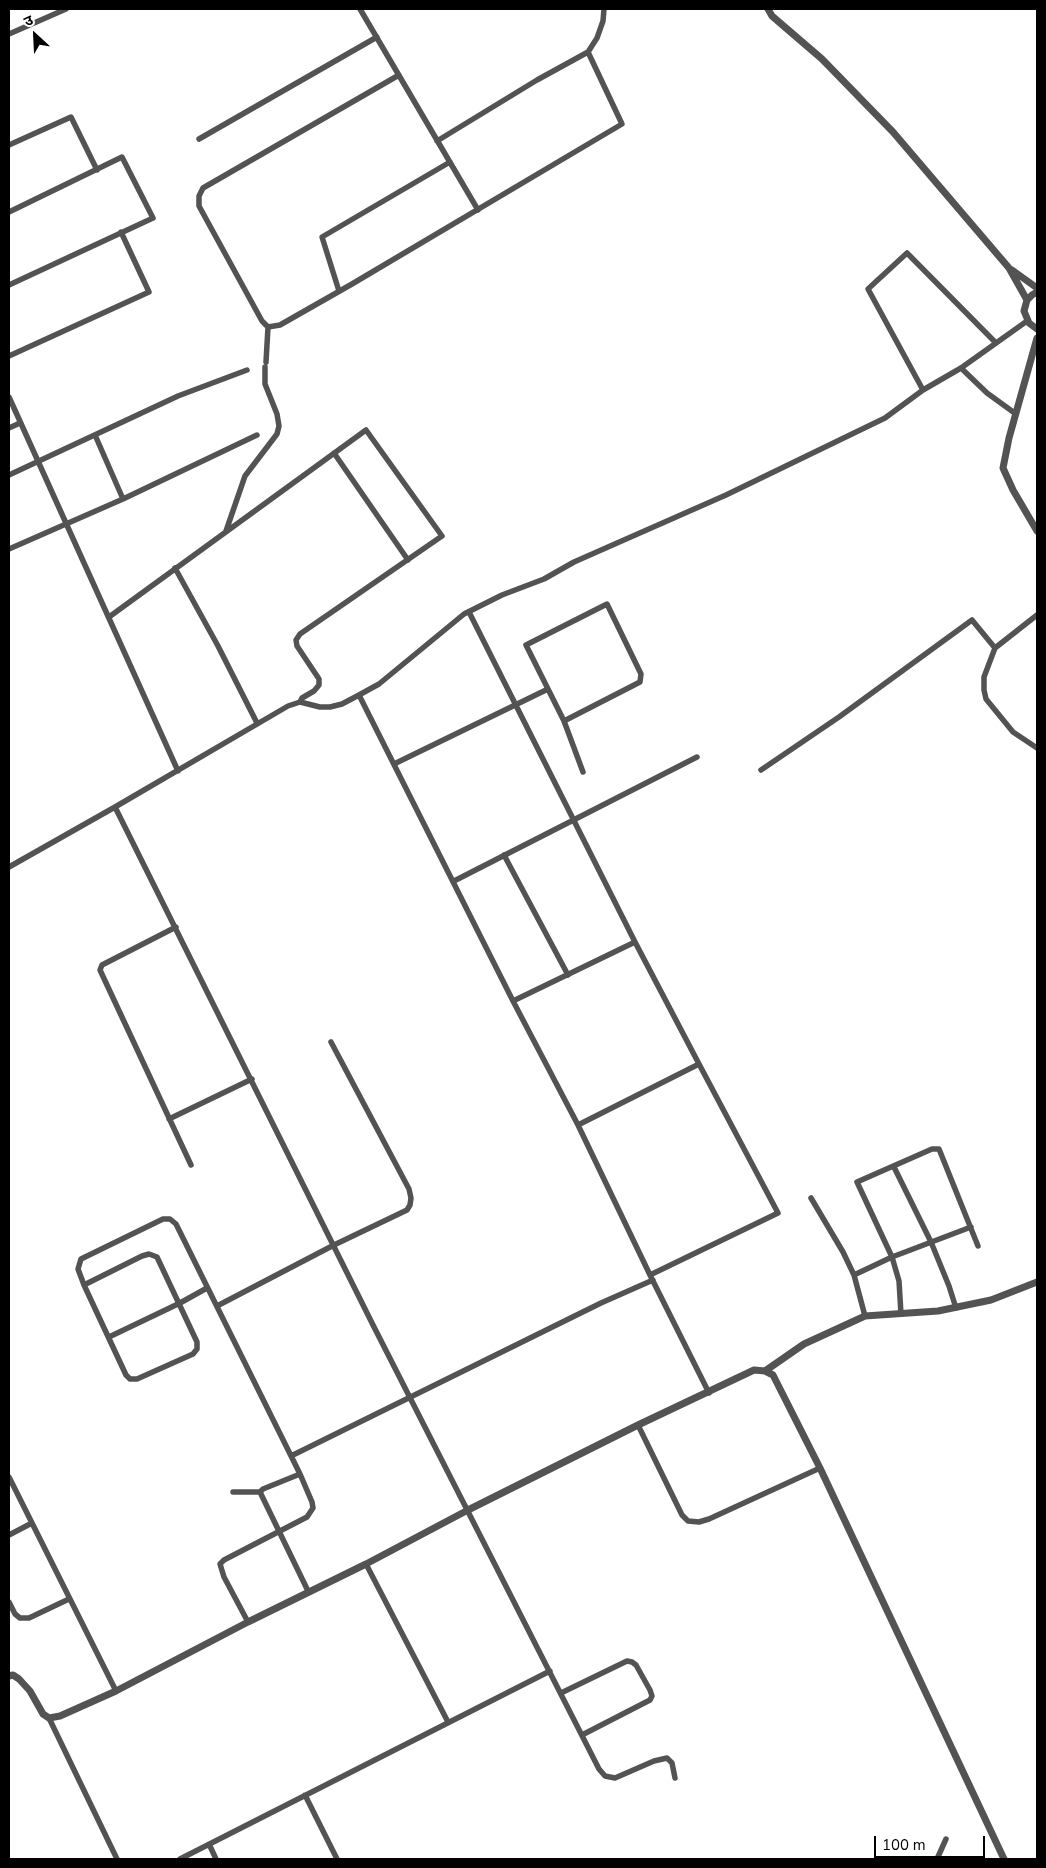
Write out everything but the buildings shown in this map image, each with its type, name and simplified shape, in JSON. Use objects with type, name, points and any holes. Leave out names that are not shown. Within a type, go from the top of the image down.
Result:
[{"type":"street","points":[[9,34],[66,9]]},
{"type":"street","points":[[360,9],[478,210]]},
{"type":"street","points":[[437,141],[537,80],[588,52],[598,38],[604,9]]},
{"type":"street","points":[[768,9],[772,16],[822,59],[893,132],[1009,268],[1027,300]]},
{"type":"street","points":[[198,139],[377,37]]},
{"type":"street","points":[[268,327],[280,325],[622,124],[588,52]]},
{"type":"street","points":[[226,531],[245,476],[278,434],[279,426],[278,414],[265,384],[268,327],[262,321],[199,206],[199,196],[203,188],[399,74]]},
{"type":"street","points":[[9,145],[71,117],[97,170]]},
{"type":"street","points":[[9,212],[122,157],[153,218],[9,285]]},
{"type":"street","points":[[338,291],[322,237],[450,162]]},
{"type":"street","points":[[9,356],[149,292],[121,232]]},
{"type":"street","points":[[923,390],[868,289],[907,253],[996,343]]},
{"type":"street","points":[[1009,268],[1037,288]]},
{"type":"street","points":[[1037,292],[1032,294],[1027,300],[1024,311],[1027,321],[1037,329]]},
{"type":"street","points":[[9,867],[115,808],[288,706],[300,702],[320,707],[330,707],[342,704],[379,684],[469,612],[502,595],[544,579],[574,562],[726,495],[885,418],[923,390],[960,368],[1027,321]]},
{"type":"street","points":[[1037,338],[1003,468],[1012,490],[1037,531]]},
{"type":"street","points":[[960,368],[974,383],[1016,414]]},
{"type":"street","points":[[9,474],[178,396],[247,370]]},
{"type":"street","points":[[9,397],[178,771]]},
{"type":"street","points":[[9,428],[20,423]]},
{"type":"street","points":[[108,617],[366,430],[442,536],[300,634],[296,640],[297,646],[319,679],[319,685],[314,691],[302,698],[300,702]]},
{"type":"street","points":[[95,435],[123,499]]},
{"type":"street","points":[[9,549],[123,499],[257,435]]},
{"type":"street","points":[[334,453],[408,560]]},
{"type":"street","points":[[175,568],[218,646],[257,723]]},
{"type":"street","points":[[564,721],[640,682],[641,674],[607,604],[526,645],[564,721],[583,772]]},
{"type":"street","points":[[291,1456],[652,1278],[778,1213],[635,942],[469,612]]},
{"type":"street","points":[[1037,615],[995,648],[984,677],[986,699],[1013,732],[1037,748]]},
{"type":"street","points":[[762,770],[972,620],[995,648]]},
{"type":"street","points":[[394,764],[548,688]]},
{"type":"street","points":[[359,695],[513,1001],[578,1125],[709,1393]]},
{"type":"street","points":[[454,881],[697,757]]},
{"type":"street","points":[[115,808],[410,1398],[599,1769],[605,1776],[615,1778],[654,1761],[667,1758],[672,1763],[675,1778]]},
{"type":"street","points":[[504,856],[568,975]]},
{"type":"street","points":[[176,928],[102,965],[100,970],[191,1165]]},
{"type":"street","points":[[513,1001],[635,942]]},
{"type":"street","points":[[217,1306],[334,1245],[407,1210],[412,1198],[331,1042]]},
{"type":"street","points":[[578,1125],[698,1064]]},
{"type":"street","points":[[170,1119],[252,1080]]},
{"type":"street","points":[[901,1314],[899,1281],[892,1257],[857,1182],[932,1149],[939,1149],[978,1246]]},
{"type":"street","points":[[894,1167],[931,1242],[950,1286],[956,1308]]},
{"type":"street","points":[[811,1198],[843,1252],[854,1275],[865,1316]]},
{"type":"street","points":[[84,1285],[142,1256],[149,1254],[157,1257],[197,1342],[197,1349],[193,1354],[137,1380],[130,1379],[126,1375],[84,1285],[78,1269],[81,1259],[162,1219],[170,1219],[176,1224],[300,1474],[313,1508],[307,1518],[224,1560],[220,1564],[224,1577],[248,1622]]},
{"type":"street","points":[[854,1275],[892,1257],[971,1227]]},
{"type":"street","points":[[764,1371],[804,1344],[865,1316],[956,1308],[991,1300],[1037,1282]]},
{"type":"street","points":[[109,1337],[207,1288]]},
{"type":"street","points":[[49,1718],[60,1716],[116,1691],[308,1591],[366,1564],[468,1510],[638,1425],[709,1393],[754,1370],[764,1371],[773,1375],[820,1468],[1004,1859]]},
{"type":"street","points":[[638,1425],[682,1515],[688,1521],[699,1522],[709,1519],[820,1468]]},
{"type":"street","points":[[233,1492],[260,1492],[263,1489],[300,1474]]},
{"type":"street","points":[[9,1477],[116,1691]]},
{"type":"street","points":[[260,1492],[308,1591]]},
{"type":"street","points":[[9,1535],[32,1523]]},
{"type":"street","points":[[366,1564],[448,1722]]},
{"type":"street","points":[[9,1602],[15,1614],[20,1618],[29,1618],[70,1599]]},
{"type":"street","points":[[561,1693],[627,1661],[636,1665],[650,1690],[652,1696],[650,1700],[582,1735]]},
{"type":"street","points":[[180,1859],[550,1671]]},
{"type":"street","points":[[9,1676],[19,1679],[30,1691],[43,1714],[49,1718],[117,1859]]},
{"type":"street","points":[[305,1795],[337,1859]]},
{"type":"street","points":[[937,1859],[946,1839]]},
{"type":"street","points":[[209,1844],[216,1859]]}]
